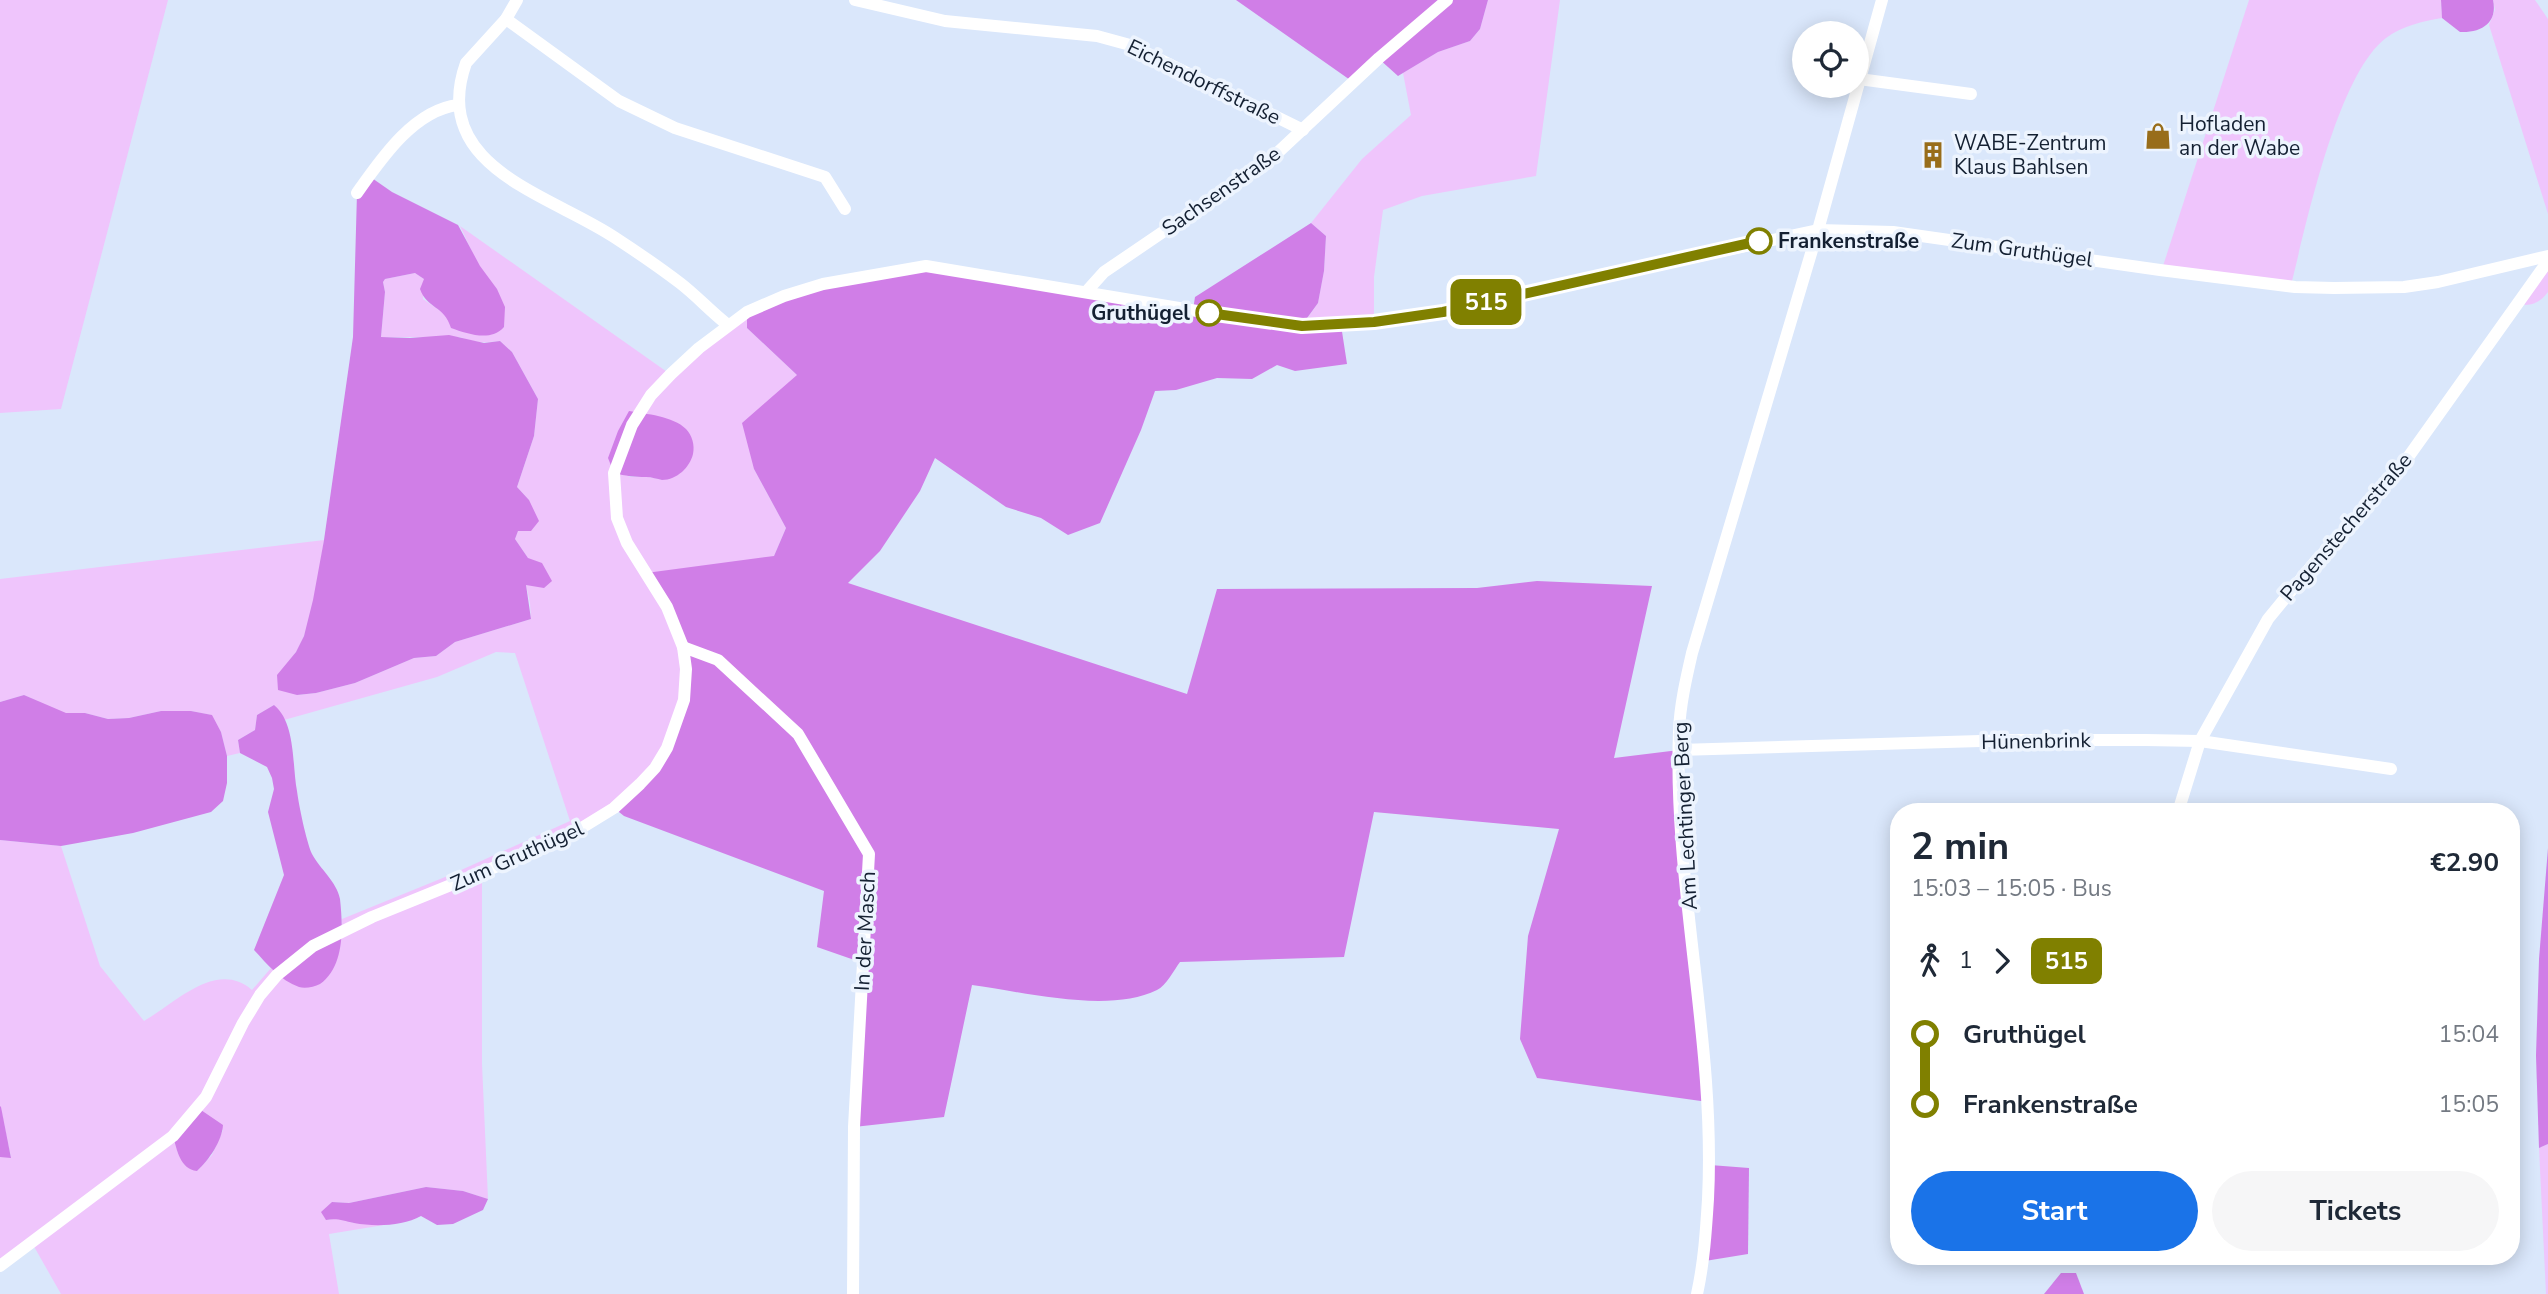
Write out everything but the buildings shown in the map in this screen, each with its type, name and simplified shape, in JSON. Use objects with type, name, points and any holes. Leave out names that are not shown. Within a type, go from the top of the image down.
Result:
[{"type":"street","points":[[517,0],[506,19],[466,63],[458,105],[476,151],[511,180],[613,236],[681,284],[728,325]]},
{"type":"street","name":"Eichendorffstraße","points":[[855,0],[946,21],[1097,36],[1130,45],[1303,130]]},
{"type":"street","name":"Sachsenstraße","points":[[1086,292],[1104,272],[1273,157],[1378,58],[1447,0]]},
{"type":"street","points":[[1869,45],[1882,0]]},
{"type":"street","points":[[506,19],[619,102],[675,128],[825,177],[845,209]]},
{"type":"street","points":[[1869,80],[1971,94]]},
{"type":"street","points":[[1818,230],[1854,98]]},
{"type":"street","points":[[357,192],[405,134],[445,106],[458,105]]},
{"type":"street","name":"Zum Gruthügel","points":[[0,1266],[173,1136],[190,1119],[206,1097],[260,995],[277,975],[313,946],[372,917],[562,840],[614,808],[640,784],[667,748],[677,724],[684,700],[686,669],[683,646],[667,607],[627,543],[617,518],[614,473],[632,425],[651,395],[671,374],[728,325],[747,312],[784,296],[823,284],[926,266],[1302,326],[1352,324],[1443,312],[1818,230],[1893,232],[2173,271],[2321,288],[2404,287],[2548,258]]},
{"type":"street","name":"Am Lechtinger Berg","points":[[1697,1294],[1704,1261],[1710,1118],[1686,879],[1679,750],[1680,715],[1692,653],[1818,230]]},
{"type":"street","name":"Pagenstecherstraße","points":[[2181,803],[2200,741],[2268,619],[2404,463],[2548,258]]},
{"type":"street","name":"In der Masch","points":[[683,646],[718,660],[798,734],[869,854],[854,1127],[853,1294]]},
{"type":"street","name":"Hünenbrink","points":[[1679,750],[2014,740],[2200,741],[2391,769]]},
{"type":"shaded area","points":[[0,0],[168,0],[61,409],[0,413]]},
{"type":"shaded area","points":[[1236,0],[1488,0],[1480,29],[1470,41],[1438,52],[1398,76],[1378,58],[1353,82]]},
{"type":"shaded area","points":[[1488,0],[1560,0],[1536,176],[1422,196],[1383,210],[1374,277],[1374,322],[1302,326],[1318,303],[1324,271],[1326,236],[1311,223],[1362,159],[1411,115],[1403,73],[1438,52],[1470,41],[1480,29]]},
{"type":"shaded area","points":[[2249,0],[2441,0],[2442,18],[2399,30],[2386,38],[2369,56],[2353,83],[2327,150],[2292,281],[2163,266]]},
{"type":"shaded area","points":[[2441,0],[2493,0],[2493,15],[2481,28],[2460,32],[2442,18]]},
{"type":"shaded area","points":[[2493,0],[2535,0],[2548,19],[2548,214],[2489,25],[2495,10]]},
{"type":"shaded area","points":[[369,176],[392,192],[458,225],[480,266],[497,289],[505,307],[504,327],[493,334],[479,335],[451,328],[444,315],[423,295],[420,289],[424,279],[415,273],[385,279],[381,337],[449,335],[484,343],[500,341],[512,352],[538,399],[534,436],[517,487],[529,500],[539,521],[531,531],[518,531],[515,539],[528,558],[542,563],[552,581],[544,588],[526,585],[531,619],[455,642],[436,656],[414,658],[355,683],[297,695],[278,690],[277,675],[296,652],[304,636],[313,600],[353,337],[357,193]]},
{"type":"shaded area","points":[[1311,223],[1326,236],[1324,271],[1318,303],[1302,325],[1341,325],[1347,364],[1295,371],[1277,365],[1252,379],[1217,378],[1176,390],[1155,391],[1100,523],[1068,535],[1041,518],[1006,507],[935,458],[920,491],[880,551],[848,583],[1187,694],[1217,589],[1477,588],[1537,581],[1652,586],[1614,758],[1679,750],[1708,1102],[1537,1078],[1520,1039],[1528,936],[1559,829],[1374,812],[1344,957],[1180,962],[1157,990],[1137,997],[1115,1000],[1066,999],[972,985],[944,1117],[854,1127],[863,963],[817,947],[824,891],[624,816],[614,808],[640,784],[677,725],[683,646],[646,573],[774,556],[786,528],[754,469],[742,423],[797,375],[747,328],[747,312],[784,296],[926,266],[1193,310],[1195,297]]},
{"type":"shaded area","points":[[460,226],[670,374],[747,312],[747,328],[797,375],[754,469],[786,528],[774,556],[686,669],[667,748],[614,808],[482,874],[482,1064],[488,1199],[463,1191],[426,1187],[349,1203],[332,1202],[326,1220],[339,1218],[354,1223],[390,1224],[329,1234],[339,1294],[61,1294],[32,1243],[0,1266],[0,1157],[11,1157],[0,1106],[0,840],[61,846],[100,966],[144,1021],[196,987],[211,981],[225,979],[239,982],[252,990],[271,968],[277,975],[341,931],[342,919],[450,875],[570,821],[515,653],[496,652],[437,677],[284,720],[274,705],[257,715],[255,730],[238,740],[240,753],[227,756],[221,732],[211,715],[191,711],[161,711],[129,718],[108,719],[85,713],[66,714],[24,695],[0,702],[0,579],[324,540],[315,596],[304,637],[277,676],[297,695],[355,683],[414,658],[436,656],[455,642],[531,619],[526,585],[528,558],[515,539],[529,500],[517,487],[534,436],[538,399],[512,352],[500,341],[480,342],[460,337],[381,337],[385,292],[383,282],[385,279],[415,273],[424,279],[423,299],[448,316],[494,334],[504,327],[503,308],[498,294],[477,262]],"holes":[[[618,431],[664,480],[629,477]],[[223,1130],[212,1155],[197,1171],[178,1153],[173,1136]]]},
{"type":"shaded area","points":[[2548,270],[2548,292],[2538,302],[2525,305],[2523,302]]},
{"type":"shaded area","points":[[629,411],[667,418],[686,429],[694,451],[689,464],[682,472],[673,478],[662,480],[614,473],[608,458]]},
{"type":"shaded area","points":[[24,695],[66,713],[85,713],[108,719],[129,718],[161,711],[191,711],[212,715],[221,732],[227,756],[227,783],[223,801],[211,812],[133,833],[61,846],[0,840],[0,702]]},
{"type":"shaded area","points":[[274,705],[281,713],[290,733],[295,781],[312,854],[340,899],[342,933],[338,957],[328,976],[320,984],[307,988],[286,980],[254,950],[284,875],[268,812],[274,789],[272,778],[267,767],[240,753],[238,740],[255,730],[257,715]]},
{"type":"shaded area","points":[[2548,848],[2548,1144],[2539,1148],[2536,1056],[2539,959]]},
{"type":"shaded area","points":[[1,1107],[11,1158],[0,1157]]},
{"type":"shaded area","points":[[198,1108],[223,1125],[214,1150],[197,1171],[183,1163],[173,1136]]},
{"type":"shaded area","points":[[2548,1144],[2548,1294],[2546,1294],[2539,1148]]},
{"type":"shaded area","points":[[1710,1165],[1749,1168],[1748,1254],[1705,1261]]},
{"type":"shaded area","points":[[426,1187],[463,1191],[488,1199],[483,1210],[453,1224],[437,1225],[421,1216],[397,1224],[362,1224],[326,1220],[321,1212],[332,1202],[349,1203]]},
{"type":"shaded area","points":[[2061,1273],[2076,1273],[2084,1294],[2044,1294]]},
{"type":"bus line","name":"515","points":[[1209,313],[1302,326],[1374,322],[1443,312],[1759,241]]},
{"type":"place","name":"Hofladen an der Wabe","points":[[2158,136]]},
{"type":"place","name":"WABE-Zentrum Klaus Bahlsen","points":[[1933,155]]},
{"type":"place","name":"Frankenstraße","points":[[1759,241]]},
{"type":"place","name":"Gruthügel","points":[[1209,313]]}]
